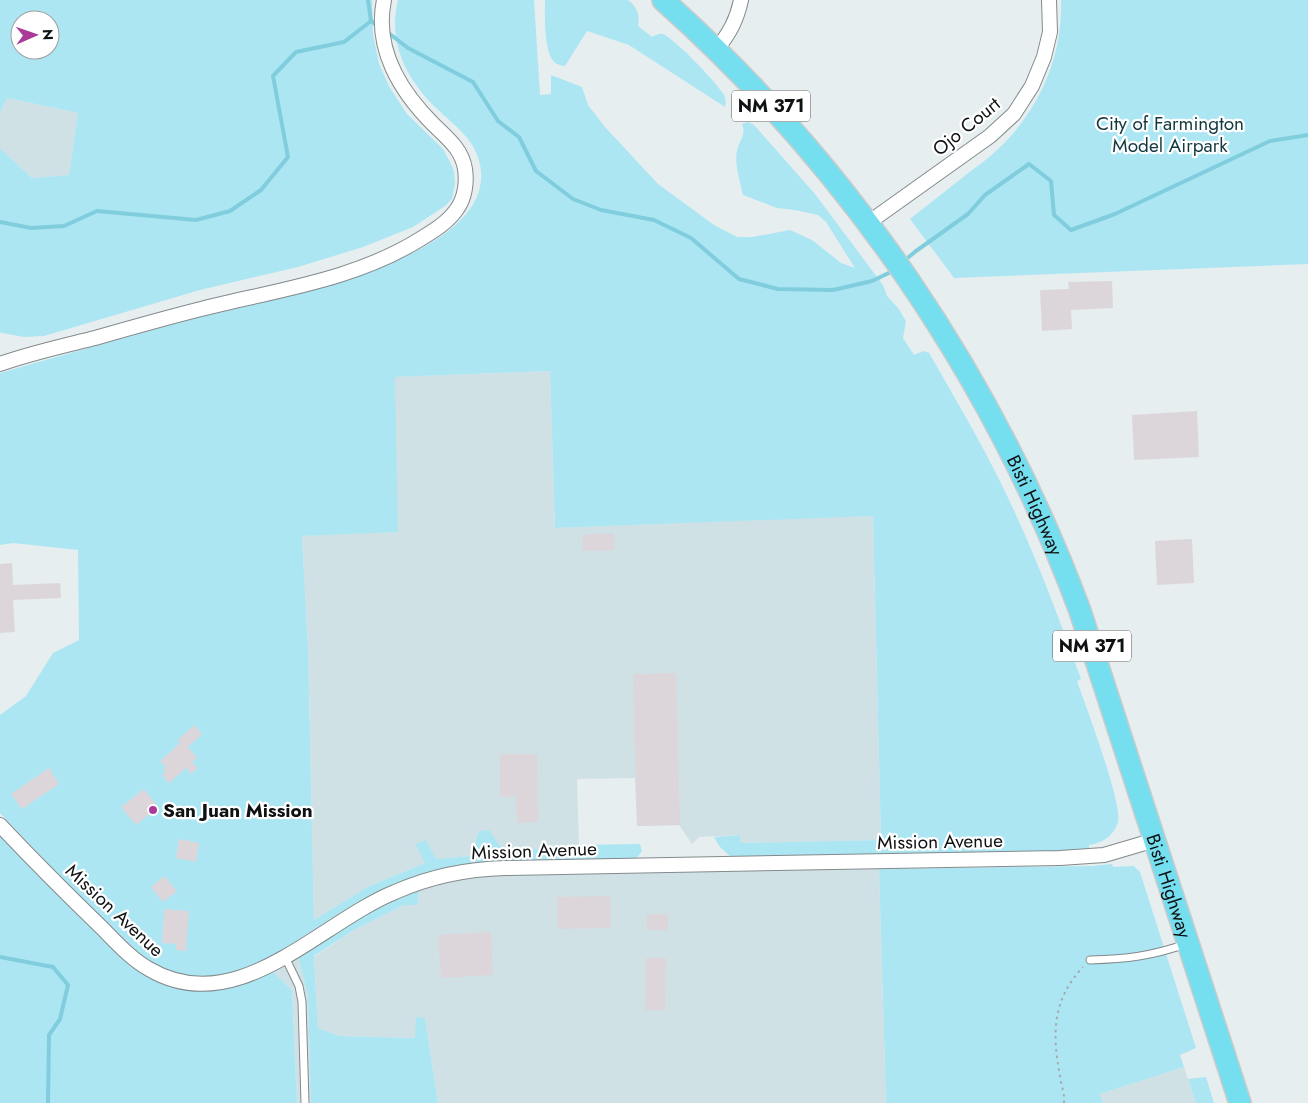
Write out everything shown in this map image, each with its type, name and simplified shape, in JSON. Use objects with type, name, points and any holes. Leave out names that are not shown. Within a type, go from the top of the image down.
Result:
[{"type":"main road","name":"Bisti Highway","points":[[663,0],[760,94],[802,141],[868,223],[912,284],[967,371],[1012,453],[1059,556],[1080,611],[1240,1103]]},
{"type":"street","points":[[3,360],[343,274],[384,259],[417,241],[447,220],[458,208],[464,195],[465,169],[456,146],[418,108],[387,59],[381,24],[384,0]]},
{"type":"street","points":[[716,50],[730,33],[738,15],[741,0]]},
{"type":"street","name":"Ojo Court","points":[[868,223],[990,136],[1014,114],[1032,86],[1044,57],[1050,32],[1049,0]]},
{"type":"street","name":"Mission Avenue","points":[[0,825],[125,950],[147,968],[160,975],[188,983],[222,982],[248,975],[285,957],[354,913],[394,892],[425,881],[475,870],[1083,857],[1119,852],[1156,840]]},
{"type":"lane","points":[[1090,960],[1146,956],[1189,943]]},
{"type":"lane","points":[[285,957],[297,981],[302,1002],[305,1103]]},
{"type":"path","points":[[1064,1103],[1054,1038],[1056,1018],[1063,995],[1076,975],[1090,960]]},
{"type":"shaded area","points":[[7,98],[78,113],[69,175],[32,178],[0,148],[0,113]]},
{"type":"shaded area","points":[[550,371],[555,528],[873,515],[881,840],[741,843],[740,835],[699,837],[692,844],[679,825],[637,826],[635,778],[577,779],[579,845],[504,852],[479,831],[470,856],[436,859],[426,841],[425,863],[367,887],[314,920],[308,647],[302,536],[398,531],[394,377]]},
{"type":"shaded area","points":[[879,869],[886,1103],[438,1103],[425,1018],[415,1038],[340,1036],[318,1028],[314,957],[354,930],[404,905],[418,902],[419,890],[455,881],[491,876]]},
{"type":"shaded area","points":[[298,956],[308,997],[311,1103],[297,1103],[292,990],[272,971]]},
{"type":"shaded area","points":[[1184,1067],[1196,1103],[1103,1103],[1100,1094]]},
{"type":"green space","points":[[0,0],[372,0],[373,35],[379,64],[390,88],[407,114],[443,149],[454,171],[455,183],[452,199],[445,206],[413,227],[363,247],[298,267],[200,290],[44,336],[24,337],[2,333],[0,332],[0,148],[32,178],[69,175],[78,113],[7,98],[0,113]]},
{"type":"green space","points":[[398,0],[534,0],[540,95],[551,94],[551,75],[582,87],[588,105],[605,127],[658,184],[714,225],[737,237],[752,237],[790,230],[812,240],[841,263],[855,268],[826,222],[818,215],[777,208],[743,195],[736,159],[743,133],[742,124],[748,122],[754,125],[815,194],[883,285],[887,296],[906,321],[903,338],[914,355],[923,351],[929,353],[986,453],[1016,515],[1042,576],[1081,679],[1077,681],[1115,796],[1118,822],[1114,831],[1107,838],[1089,845],[1089,848],[1080,851],[731,857],[720,847],[714,837],[740,835],[741,843],[881,840],[873,516],[555,528],[550,371],[395,377],[398,532],[302,536],[308,647],[314,920],[367,887],[425,863],[415,844],[426,840],[436,859],[470,856],[479,831],[489,830],[504,852],[579,845],[640,844],[642,851],[636,859],[396,884],[358,902],[264,961],[232,974],[187,977],[153,964],[143,957],[95,913],[0,813],[0,715],[26,696],[53,653],[79,640],[78,550],[13,543],[0,545],[0,373],[363,274],[410,254],[448,231],[473,203],[481,171],[479,159],[469,141],[421,92],[406,68],[397,43],[395,29]]},
{"type":"green space","points":[[545,0],[628,0],[637,11],[639,18],[638,26],[652,37],[663,34],[686,52],[720,89],[725,98],[725,107],[629,45],[587,31],[565,66],[557,64],[552,60],[547,45]]},
{"type":"green space","name":"City of Farmington Model Airpark","points":[[1061,0],[1308,0],[1308,264],[954,278],[910,219],[994,153],[1012,135],[1025,118],[1046,82],[1053,62],[1061,21]]},
{"type":"green space","points":[[0,834],[109,945],[145,973],[165,983],[187,989],[210,990],[246,982],[272,971],[292,990],[297,1103],[0,1103]]},
{"type":"green space","points":[[1112,864],[1113,867],[1134,866],[1140,872],[1196,1048],[1180,1055],[1184,1067],[1100,1094],[1103,1103],[886,1103],[879,869],[1092,866]]},
{"type":"green space","points":[[419,890],[416,905],[404,905],[354,930],[314,956],[318,1028],[340,1036],[415,1038],[416,1017],[425,1018],[438,1103],[311,1103],[308,997],[298,956],[372,912]]},
{"type":"green space","points":[[1206,1077],[1214,1103],[1196,1103],[1188,1079]]},
{"type":"building","points":[[1112,281],[1113,308],[1071,310],[1072,329],[1042,331],[1040,290],[1069,289],[1068,282]]},
{"type":"building","points":[[1197,411],[1199,457],[1134,460],[1132,415]]},
{"type":"building","points":[[614,533],[615,550],[583,551],[583,535]]},
{"type":"building","points":[[1192,539],[1194,583],[1157,585],[1155,541]]},
{"type":"building","points":[[12,563],[13,585],[60,583],[61,598],[13,600],[15,632],[0,633],[0,564]]},
{"type":"building","points":[[676,673],[680,825],[637,826],[633,674]]},
{"type":"building","points":[[194,725],[202,734],[188,747],[197,758],[192,762],[198,768],[191,774],[186,768],[169,783],[162,775],[166,767],[160,761],[180,743],[178,740]]},
{"type":"building","points":[[500,754],[537,754],[538,822],[517,823],[516,796],[500,797]]},
{"type":"building","points":[[49,768],[59,784],[22,809],[11,794]]},
{"type":"building","points":[[144,789],[158,807],[136,825],[121,807]]},
{"type":"building","points":[[179,839],[199,843],[196,862],[176,858]]},
{"type":"building","points":[[164,876],[177,891],[163,902],[151,887]]},
{"type":"building","points":[[610,896],[611,928],[558,929],[557,897]]},
{"type":"building","points":[[164,909],[189,911],[186,951],[176,950],[176,944],[162,943]]},
{"type":"building","points":[[647,914],[668,914],[668,930],[647,930]]},
{"type":"building","points":[[491,932],[493,975],[441,978],[438,935]]},
{"type":"building","points":[[646,958],[666,958],[665,1011],[645,1010]]},
{"type":"waterway","points":[[368,0],[371,21],[378,26]]},
{"type":"waterway","points":[[0,222],[31,228],[64,226],[97,211],[196,220],[230,211],[261,190],[288,157],[273,76],[296,52],[344,42],[371,21]]},
{"type":"waterway","points":[[386,31],[408,48],[473,82],[498,121],[519,137],[536,171],[573,199],[601,210],[654,220],[691,238],[739,279],[778,289],[833,290],[872,281],[893,271]]},
{"type":"waterway","points":[[904,261],[968,214],[985,195],[1029,164],[1051,181],[1054,215],[1071,230],[1115,214],[1270,141],[1308,135]]},
{"type":"waterway","points":[[0,957],[53,967],[68,985],[60,1019],[49,1035],[48,1103]]},
{"type":"place","name":"San Juan Mission","points":[[153,810]]}]
